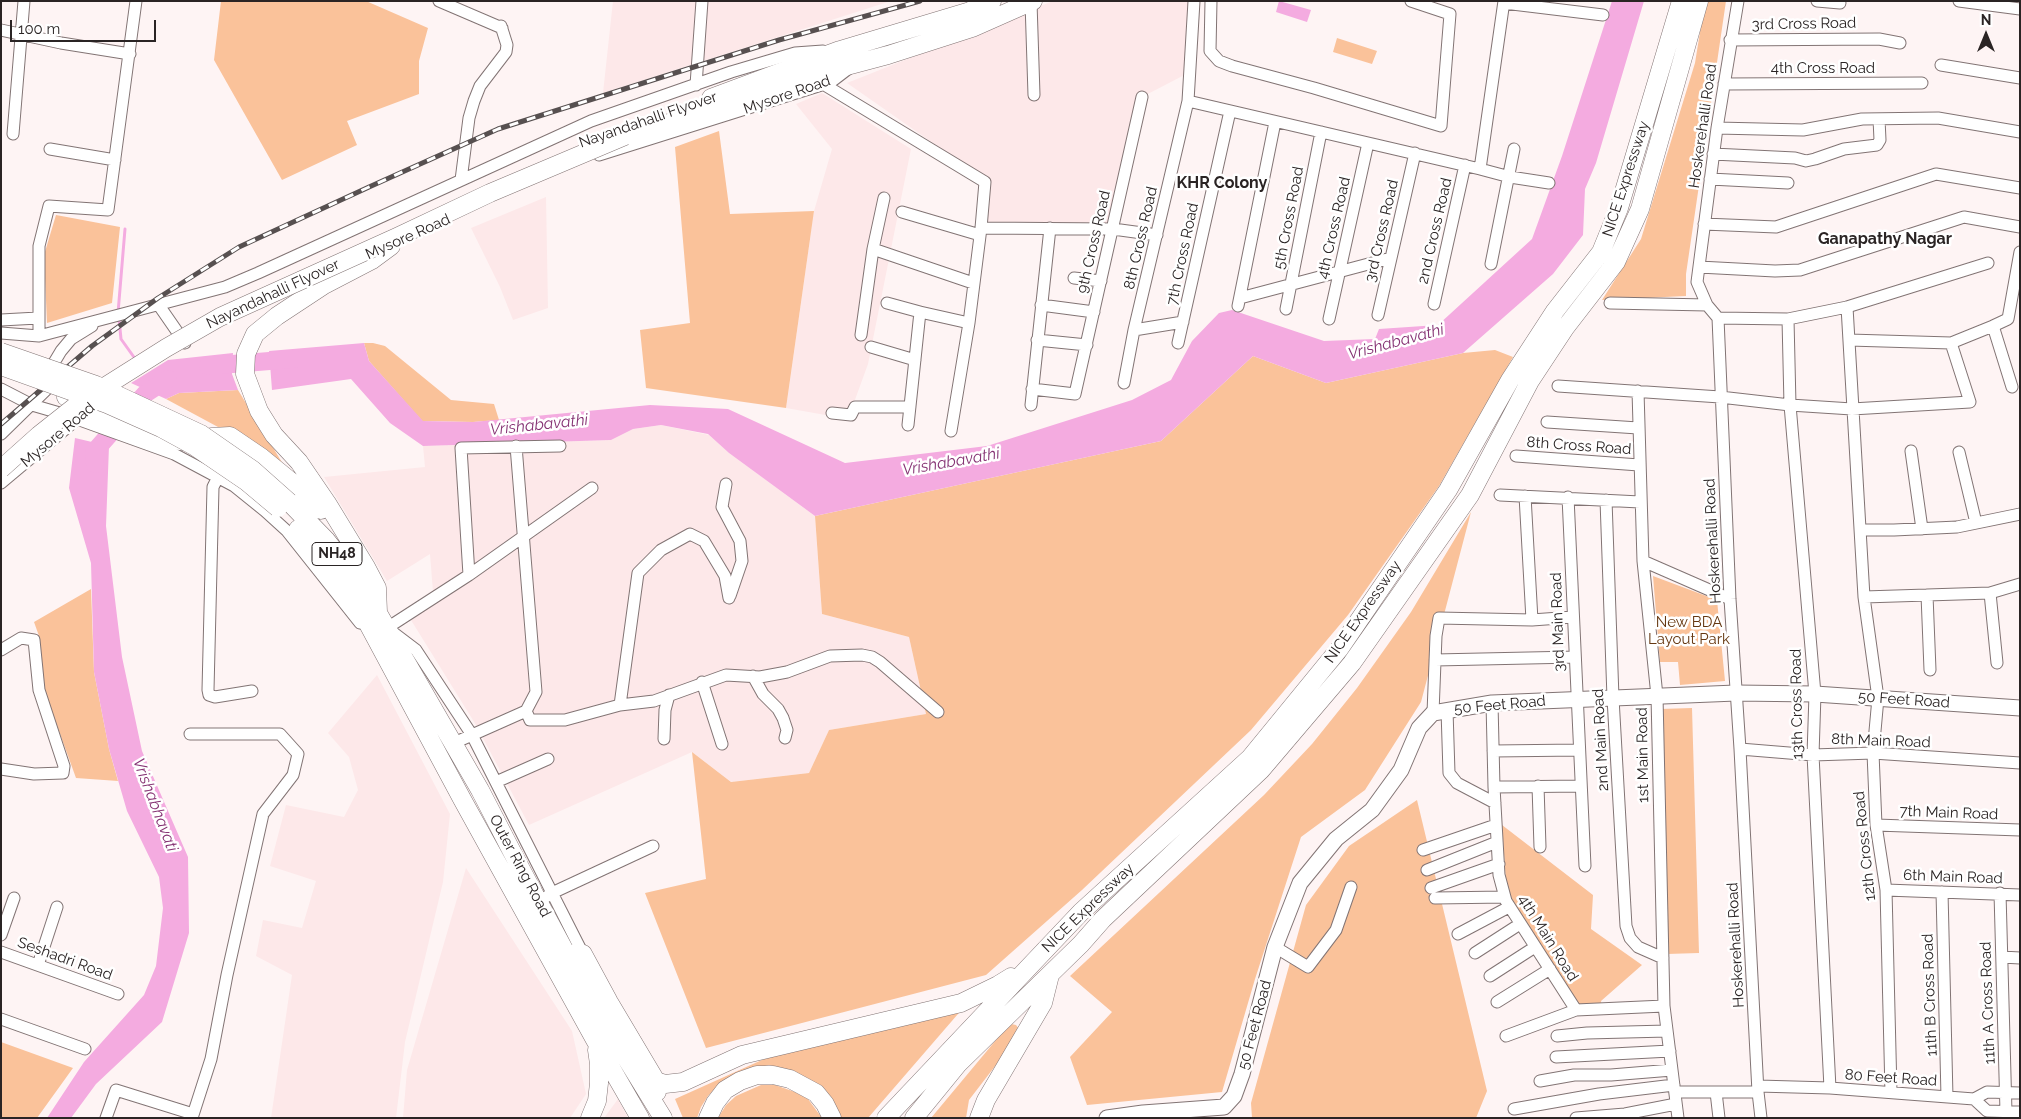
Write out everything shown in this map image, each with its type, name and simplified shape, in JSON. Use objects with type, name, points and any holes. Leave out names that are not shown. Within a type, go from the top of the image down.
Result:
[{"type":"highway","name":"Mysore Road","points":[[801,66],[840,50],[946,19],[992,1]]},
{"type":"highway","name":"NICE Expressway","points":[[886,1118],[1081,912],[1250,758],[1340,648],[1448,490],[1520,364],[1555,310],[1601,252],[1619,208],[1682,1]]},
{"type":"highway","name":"NICE Expressway","points":[[914,1118],[958,1064],[1103,919],[1261,770],[1352,662],[1470,495],[1530,381],[1565,328],[1616,262],[1640,209],[1699,1]]},
{"type":"highway","name":"Mysore Road","points":[[824,78],[854,65],[972,28],[1032,2]]},
{"type":"highway","name":"Nayandahalli Flyover","points":[[1,469],[39,434],[82,401],[166,348],[220,317],[623,132],[696,103],[801,66]]},
{"type":"highway","name":"Nayandahalli Flyover","points":[[1,457],[79,395],[160,343],[216,311],[306,267],[537,161],[623,132],[824,78]]},
{"type":"highway","points":[[378,613],[377,588],[350,539],[299,462],[274,435],[260,412],[245,374],[246,354],[255,334],[324,285],[372,260],[391,246]]},
{"type":"highway","points":[[1,352],[96,385],[201,434],[253,470],[285,506]]},
{"type":"highway","points":[[1,366],[107,404],[161,428],[194,446],[285,506]]},
{"type":"highway","points":[[48,388],[90,417],[133,434],[181,442],[194,442],[212,437],[230,436],[305,493],[350,539]]},
{"type":"highway","name":"NH48","points":[[285,506],[326,540],[352,573],[378,613]]},
{"type":"highway","name":"Outer Ring Road","points":[[285,506],[380,631],[454,743],[546,898],[575,954],[596,1009],[660,1114]]},
{"type":"highway","name":"Outer Ring Road","points":[[378,613],[380,631],[462,799],[640,1118]]},
{"type":"highway","points":[[575,954],[609,1002],[656,1081],[660,1114]]},
{"type":"highway","points":[[656,1081],[665,1084],[683,1082],[742,1055],[961,1003],[998,985],[1035,960]]},
{"type":"highway","points":[[979,1118],[990,1092],[1043,1003],[1050,974]]},
{"type":"highway","points":[[590,1118],[597,1101],[599,1083],[600,1064],[595,1040]]},
{"type":"highway","points":[[708,1118],[715,1103],[725,1090],[740,1081],[758,1075],[773,1075],[790,1078],[816,1093],[825,1104],[832,1118]]},
{"type":"main road","name":"50 Feet Road","points":[[1107,1118],[1143,1113],[1224,1107],[1234,1096],[1242,1074],[1275,947],[1300,883],[1336,839],[1372,810],[1401,770],[1419,728],[1440,712],[1492,703],[1736,693],[1814,694],[2020,708]]},
{"type":"street","points":[[13,134],[24,1]]},
{"type":"street","points":[[38,336],[39,246],[49,206],[108,210],[136,1]]},
{"type":"street","points":[[439,1],[502,27],[507,45],[506,52],[480,86],[474,102],[468,126],[461,180]]},
{"type":"street","points":[[696,85],[702,1]]},
{"type":"street","name":"8th Cross Road","points":[[1124,383],[1134,330],[1188,101],[1194,1]]},
{"type":"street","points":[[1212,1],[1210,51],[1219,61],[1440,126],[1450,14],[1411,1]]},
{"type":"street","name":"Hoskerehalli Road","points":[[1738,1],[1730,40],[1713,154],[1697,282],[1707,305],[1718,318],[1730,599],[1761,1118]]},
{"type":"street","points":[[1817,1],[1840,3]]},
{"type":"street","points":[[1959,1],[2020,9]]},
{"type":"street","points":[[1032,2],[1034,94]]},
{"type":"street","points":[[1480,169],[1504,2],[1603,15]]},
{"type":"street","points":[[1,30],[130,54]]},
{"type":"street","name":"3rd Cross Road","points":[[1730,40],[1879,39],[1900,43]]},
{"type":"street","name":"Mysore Road","points":[[105,319],[225,286],[258,273],[591,121],[731,72],[796,53],[840,50]]},
{"type":"street","points":[[1941,66],[2020,78]]},
{"type":"street","points":[[824,78],[985,182],[969,323],[951,431]]},
{"type":"street","name":"Mysore Road","points":[[1,483],[90,417],[123,382],[185,343],[327,272],[391,246],[574,163],[824,78]]},
{"type":"street","name":"4th Cross Road","points":[[1724,84],[1922,83]]},
{"type":"street","points":[[1327,92],[1333,102],[1363,110]]},
{"type":"street","name":"9th Cross Road","points":[[1032,389],[1075,394],[1142,97]]},
{"type":"street","points":[[1188,101],[1510,176],[1549,183]]},
{"type":"street","name":"7th Cross Road","points":[[1178,343],[1230,111]]},
{"type":"street","points":[[1717,128],[1803,130],[1862,119],[1938,118],[2020,132]]},
{"type":"street","points":[[1713,154],[1795,158],[1806,161],[1816,160],[1850,148],[1877,145],[1880,140],[1879,119]]},
{"type":"street","points":[[1275,122],[1239,302],[1291,284],[1391,258]]},
{"type":"street","name":"5th Cross Road","points":[[1286,309],[1322,132]]},
{"type":"street","name":"4th Cross Road","points":[[1329,319],[1368,143]]},
{"type":"street","points":[[50,149],[116,160]]},
{"type":"street","points":[[1491,264],[1514,150]]},
{"type":"street","name":"3rd Cross Road","points":[[1378,315],[1415,154]]},
{"type":"street","name":"2nd Cross Road","points":[[1434,304],[1465,165]]},
{"type":"street","points":[[1704,224],[1776,227],[1936,174],[2020,188]]},
{"type":"street","points":[[1710,179],[1788,183]]},
{"type":"street","points":[[861,334],[873,249],[884,198]]},
{"type":"street","points":[[902,212],[980,232],[1050,228],[1113,229],[1157,236]]},
{"type":"street","points":[[1699,267],[1775,271],[1800,270],[1964,217],[2020,227]]},
{"type":"street","points":[[1031,404],[1050,228]]},
{"type":"street","points":[[873,249],[973,283]]},
{"type":"street","points":[[1849,340],[1951,343],[2008,319],[2020,252]]},
{"type":"street","points":[[1718,318],[1788,319],[1847,307],[1988,263]]},
{"type":"street","points":[[1074,278],[1101,281]]},
{"type":"street","points":[[1242,284],[1257,287]]},
{"type":"street","points":[[887,303],[969,323]]},
{"type":"street","points":[[1610,303],[1707,305]]},
{"type":"street","points":[[158,304],[185,343]]},
{"type":"street","points":[[1041,305],[1094,312]]},
{"type":"street","name":"12th Cross Road","points":[[1847,307],[1864,597],[1878,698],[1873,753],[1876,825],[1886,890],[1892,1092]]},
{"type":"street","points":[[908,425],[920,312]]},
{"type":"street","points":[[1,320],[38,318]]},
{"type":"street","points":[[1,333],[38,336],[105,319]]},
{"type":"street","points":[[2,431],[48,388],[55,361],[71,339],[105,319]]},
{"type":"street","name":"13th Cross Road","points":[[1788,319],[1790,405],[1814,694],[1813,755],[1830,1088]]},
{"type":"street","points":[[1134,330],[1183,322]]},
{"type":"street","points":[[1993,326],[2012,387]]},
{"type":"street","points":[[1037,340],[1086,345]]},
{"type":"street","points":[[1558,386],[1720,397],[1790,405],[1852,409],[1970,402],[1951,343]]},
{"type":"street","points":[[871,347],[915,360]]},
{"type":"street","points":[[1,389],[32,404],[90,417]]},
{"type":"street","name":"1st Main Road","points":[[1638,391],[1643,561],[1657,696],[1664,1006],[1678,1118]]},
{"type":"street","points":[[832,413],[851,415],[855,407],[910,407]]},
{"type":"street","points":[[1547,422],[1638,428]]},
{"type":"street","name":"Outer Ring Road","points":[[133,434],[217,476],[265,511],[287,531],[363,627],[380,631]]},
{"type":"street","points":[[239,442],[217,476],[213,487],[208,690],[209,695],[215,697],[252,691]]},
{"type":"street","points":[[454,743],[526,711],[536,692],[516,446]]},
{"type":"street","points":[[469,575],[461,448],[560,446]]},
{"type":"street","points":[[1911,451],[1922,529]]},
{"type":"street","points":[[1959,452],[1976,523]]},
{"type":"street","name":"8th Cross Road","points":[[1516,456],[1639,465]]},
{"type":"street","points":[[620,705],[638,573],[661,550],[690,534],[704,542],[725,576],[729,598],[742,561],[740,541],[722,507],[726,484]]},
{"type":"street","points":[[592,488],[469,575],[380,631],[416,650],[472,735],[496,782],[546,898],[653,846]]},
{"type":"street","points":[[1500,495],[1640,502]]},
{"type":"street","points":[[1525,496],[1532,620]]},
{"type":"street","name":"3rd Main Road","points":[[1568,497],[1585,866]]},
{"type":"street","name":"2nd Main Road","points":[[1606,500],[1613,698],[1626,926],[1630,938],[1638,947],[1663,958]]},
{"type":"street","points":[[1860,530],[1957,527],[2020,514]]},
{"type":"street","points":[[1643,561],[1730,599]]},
{"type":"street","points":[[1864,597],[1990,593],[2020,584]]},
{"type":"street","points":[[1990,593],[1997,663]]},
{"type":"street","points":[[1927,595],[1930,670]]},
{"type":"street","points":[[1494,803],[1456,783],[1449,773],[1435,660],[1439,618],[1532,620],[1573,617]]},
{"type":"street","points":[[1,650],[21,638],[34,640],[39,690],[64,766],[63,773],[34,774],[1,769]]},
{"type":"street","points":[[526,711],[530,720],[565,720],[620,705],[654,701],[702,682],[726,675],[760,677],[787,672],[830,656],[862,655],[872,656],[938,712]]},
{"type":"street","points":[[1435,660],[1575,657]]},
{"type":"street","points":[[752,676],[763,694],[778,709],[783,718],[787,730],[785,738]]},
{"type":"street","points":[[702,682],[722,744]]},
{"type":"street","points":[[664,739],[665,710],[669,695]]},
{"type":"street","name":"4th Main Road","points":[[1492,703],[1494,803],[1499,875],[1507,902],[1576,1010]]},
{"type":"street","points":[[106,1118],[116,1090],[193,1116],[211,1059],[258,829],[263,814],[293,775],[298,754],[280,734],[190,734]]},
{"type":"street","name":"8th Main Road","points":[[1740,749],[1813,755],[1873,753],[2020,763]]},
{"type":"street","points":[[1493,750],[1579,750]]},
{"type":"street","points":[[496,782],[548,759]]},
{"type":"street","points":[[1538,786],[1540,847]]},
{"type":"street","points":[[1494,787],[1581,786]]},
{"type":"street","points":[[1423,850],[1496,825]]},
{"type":"street","name":"7th Main Road","points":[[1876,825],[2020,830]]},
{"type":"street","points":[[1427,870],[1497,842]]},
{"type":"street","points":[[1498,864],[1433,893],[1507,902]]},
{"type":"street","points":[[1275,947],[1308,967],[1336,930],[1351,888]]},
{"type":"street","name":"6th Main Road","points":[[1886,890],[2020,894]]},
{"type":"street","name":"11th B Cross Road","points":[[1942,892],[1947,1097]]},
{"type":"street","name":"11th A Cross Road","points":[[2000,893],[2006,1112]]},
{"type":"street","points":[[1,935],[14,898]]},
{"type":"street","points":[[1458,934],[1507,902]]},
{"type":"street","points":[[38,965],[57,907]]},
{"type":"street","points":[[1475,953],[1520,924]]},
{"type":"street","points":[[1490,976],[1535,947]]},
{"type":"street","name":"Seshadri Road","points":[[1,952],[118,994]]},
{"type":"street","points":[[2002,957],[2020,958]]},
{"type":"street","points":[[1497,1002],[1550,969]]},
{"type":"street","points":[[1506,1036],[1576,1010],[1664,1006]]},
{"type":"street","points":[[1,1019],[85,1049]]},
{"type":"street","points":[[1557,1036],[1587,1032],[1667,1031]]},
{"type":"street","points":[[1556,1057],[1670,1051]]},
{"type":"street","points":[[1540,1082],[1574,1075],[1590,1076],[1672,1070]]},
{"type":"street","name":"80 Feet Road","points":[[1675,1094],[1758,1089],[1830,1088],[1974,1100],[1987,1092],[2020,1093]]},
{"type":"street","points":[[1716,1092],[1719,1118]]},
{"type":"street","points":[[1514,1109],[1600,1094],[1675,1094]]},
{"type":"street","points":[[1576,1118],[1625,1114],[1675,1094]]},
{"type":"street","points":[[1974,1100],[1988,1111],[2020,1112]]},
{"type":"shaded area","points":[[613,1],[891,1],[603,93]]},
{"type":"shaded area","points":[[1053,1],[1192,1],[1194,70],[1142,97],[1112,227],[983,226],[983,178],[847,83]]},
{"type":"shaded area","points":[[822,93],[911,149],[868,364],[848,419],[786,408],[814,211],[832,149],[796,104]]},
{"type":"shaded area","points":[[546,197],[548,308],[513,320],[500,287],[471,228]]},
{"type":"shaded area","points":[[661,425],[709,435],[729,453],[815,516],[822,614],[909,637],[926,714],[829,730],[809,773],[731,782],[692,752],[529,825],[476,725],[406,612],[433,592],[430,554],[387,581],[324,477],[425,467],[423,446],[611,440],[633,429]]},
{"type":"shaded area","points":[[377,675],[450,814],[443,882],[405,1042],[396,1118],[271,1118],[292,975],[256,956],[263,920],[302,928],[316,881],[270,866],[286,805],[344,817],[358,790],[349,757],[328,733]]},
{"type":"shaded area","points":[[466,868],[572,1031],[586,1094],[570,1118],[403,1118],[407,1070]]},
{"type":"shaded area","points":[[618,1099],[628,1118],[604,1118]]},
{"type":"green space","points":[[221,1],[366,1],[428,28],[419,61],[419,94],[347,121],[357,145],[282,180],[214,60]]},
{"type":"green space","points":[[1705,1],[1726,1],[1686,274],[1686,296],[1602,300],[1641,239],[1695,63]]},
{"type":"green space","points":[[1337,38],[1377,51],[1372,64],[1333,52]]},
{"type":"green space","points":[[719,131],[730,214],[814,211],[786,408],[646,388],[640,330],[690,323],[675,147]]},
{"type":"green space","points":[[56,215],[120,227],[112,303],[47,323],[44,255]]},
{"type":"green space","points":[[364,343],[385,346],[451,400],[494,404],[499,420],[473,422],[422,421],[369,361]]},
{"type":"green space","points":[[1495,350],[1513,357],[1439,486],[1348,615],[1251,730],[1082,890],[986,975],[706,1048],[645,893],[706,879],[692,752],[731,782],[809,773],[829,730],[926,714],[909,637],[822,614],[815,516],[1161,441],[1253,356],[1326,383],[1463,353]]},
{"type":"green space","points":[[238,390],[286,469],[244,441],[166,399],[179,393]]},
{"type":"green space","points":[[1471,512],[1421,702],[1365,790],[1301,837],[1255,979],[1222,1092],[1087,1105],[1070,1057],[1112,1012],[1070,976],[1264,795],[1312,744],[1357,688],[1411,612]]},
{"type":"green space","name":"New BDA Layout Park","points":[[1653,576],[1717,600],[1725,681],[1680,685],[1678,662],[1660,662]]},
{"type":"green space","points":[[91,589],[94,672],[109,749],[118,781],[76,778],[42,684],[39,636],[34,622]]},
{"type":"green space","points":[[1692,708],[1699,953],[1667,954],[1660,709]]},
{"type":"green space","points":[[1417,800],[1487,1091],[1476,1118],[1252,1118],[1251,1103],[1306,905],[1349,846]]},
{"type":"green space","points":[[1502,825],[1593,895],[1591,929],[1642,965],[1601,1001],[1602,1008],[1577,1008],[1507,897]]},
{"type":"green space","points":[[964,1007],[868,1118],[841,1118],[833,1101],[822,1086],[790,1070],[769,1065],[756,1068],[719,1084],[708,1096],[697,1118],[683,1118],[675,1099],[773,1055]]},
{"type":"green space","points":[[1011,1024],[1016,1025],[1019,1029],[1019,1035],[969,1100],[966,1118],[931,1118],[1006,1028]]},
{"type":"green space","points":[[1,1042],[73,1068],[37,1118],[1,1118]]},
{"type":"green space","points":[[761,1085],[775,1085],[798,1093],[808,1099],[822,1118],[718,1118],[726,1105],[736,1096]]},
{"type":"water","points":[[1279,1],[1311,10],[1307,22],[1276,12]]},
{"type":"water","points":[[1612,1],[1644,1],[1596,163],[1585,189],[1583,235],[1553,274],[1463,353],[1326,383],[1253,356],[1161,441],[815,516],[729,453],[708,434],[661,425],[633,429],[611,440],[423,446],[390,423],[351,379],[272,390],[269,351],[364,343],[369,361],[423,421],[473,422],[650,405],[728,409],[845,463],[987,446],[1132,400],[1171,380],[1192,341],[1219,313],[1232,310],[1324,341],[1375,339],[1379,329],[1438,325],[1532,239],[1562,156]]},
{"type":"water","points":[[233,353],[232,374],[238,390],[179,393],[166,399],[131,383],[168,360]]},
{"type":"water","name":"Vrishabhavati","points":[[75,438],[109,446],[106,526],[122,657],[142,751],[188,857],[189,933],[162,1022],[96,1084],[71,1118],[47,1118],[84,1062],[144,995],[156,966],[163,908],[159,877],[127,811],[109,749],[94,672],[91,563],[69,488]]},
{"type":"waterway","points":[[118,313],[125,229]]},
{"type":"waterway","points":[[119,319],[121,339],[136,360]]},
{"type":"waterway","name":"Vrishabavathi","points":[[208,366],[294,359]]},
{"type":"waterway","name":"Vrishabavathi","points":[[95,464],[94,452],[145,394],[168,379]]},
{"type":"railway","points":[[1,424],[92,346],[158,298],[239,247],[369,187],[498,129],[779,40],[920,1]]},
{"type":"district","name":"KHR Colony","points":[[1222,183]]},
{"type":"district","name":"Ganapathy Nagar","points":[[1885,239]]}]
